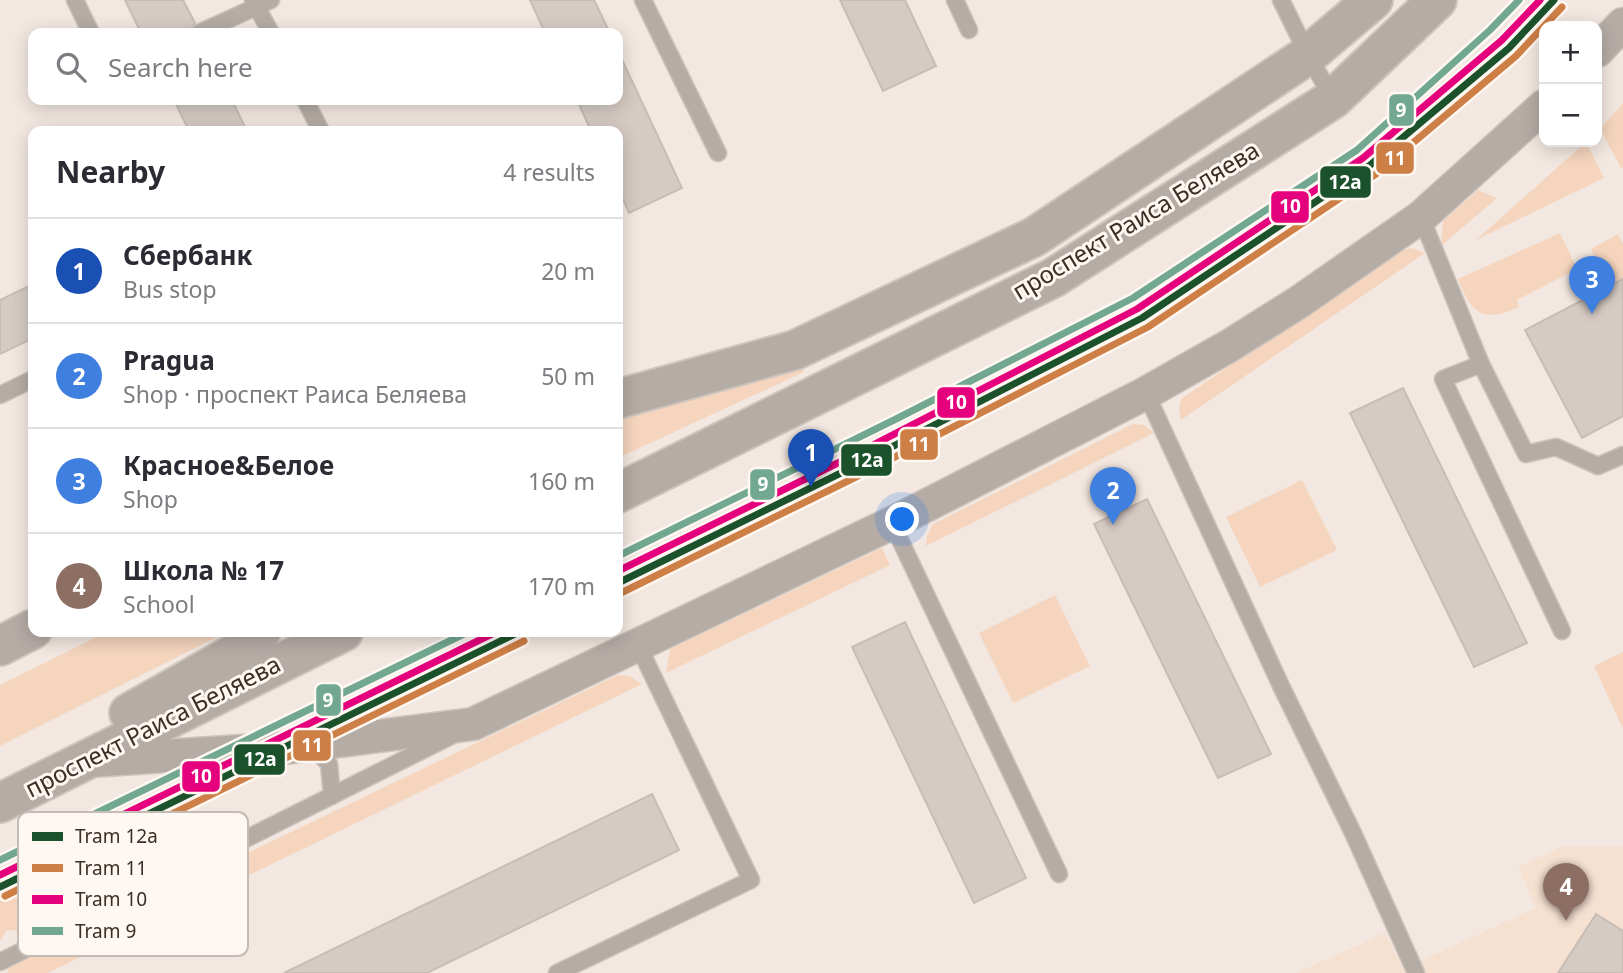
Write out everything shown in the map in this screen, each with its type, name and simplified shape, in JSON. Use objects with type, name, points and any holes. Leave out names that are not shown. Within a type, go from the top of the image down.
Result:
[{"type":"street","name":"проспект Раиса Беляева","points":[[623,398],[795,351],[1034,237],[1308,55],[1373,0]]},
{"type":"street","name":"проспект Раиса Беляева","points":[[623,492],[1053,278],[1333,99],[1437,0]]},
{"type":"street","points":[[1602,46],[1623,24]]},
{"type":"street","points":[[85,761],[311,745],[473,724],[892,523],[1146,393],[1299,302],[1421,217],[1539,111]]},
{"type":"street","points":[[0,646],[28,632]]},
{"type":"street","points":[[85,761],[131,710],[253,643],[257,637]]},
{"type":"street","name":"проспект Раиса Беляева","points":[[0,803],[333,637]]},
{"type":"lane","points":[[75,0],[88,28]]},
{"type":"lane","points":[[643,0],[718,153]]},
{"type":"lane","points":[[956,0],[969,30]]},
{"type":"lane","points":[[1281,0],[1333,99]]},
{"type":"lane","points":[[209,28],[260,2],[269,28]]},
{"type":"lane","points":[[308,105],[318,126]]},
{"type":"lane","points":[[1421,217],[1481,364],[1526,454],[1556,447],[1598,467],[1623,455]]},
{"type":"lane","points":[[1481,364],[1443,379],[1562,631]]},
{"type":"lane","points":[[0,395],[28,381]]},
{"type":"lane","points":[[1146,393],[1416,973]]},
{"type":"lane","points":[[892,523],[1059,874]]},
{"type":"lane","points":[[557,973],[751,880],[638,645]]},
{"type":"lane","points":[[248,838],[473,724]]},
{"type":"lane","points":[[311,745],[329,764],[332,796]]},
{"type":"lane","points":[[0,962],[18,953]]},
{"type":"shaded area","points":[[1623,103],[1621,168],[1602,133],[1602,127]]},
{"type":"shaded area","points":[[1580,147],[1588,147],[1604,178],[1476,240]]},
{"type":"shaded area","points":[[1478,190],[1497,198],[1441,246],[1443,221]]},
{"type":"shaded area","points":[[1560,233],[1577,269],[1517,300],[1519,307],[1506,312],[1487,315],[1473,307],[1458,279]]},
{"type":"shaded area","points":[[1618,234],[1623,243],[1623,279],[1609,286],[1591,249]]},
{"type":"shaded area","points":[[1411,248],[1425,253],[1181,420],[1181,399],[1397,252]]},
{"type":"shaded area","points":[[801,363],[804,372],[623,456],[623,415]]},
{"type":"shaded area","points":[[1133,424],[1144,425],[1154,433],[926,546],[933,524]]},
{"type":"shaded area","points":[[1302,480],[1337,550],[1260,587],[1226,517]]},
{"type":"shaded area","points":[[882,548],[890,565],[666,673],[670,649]]},
{"type":"shaded area","points":[[1055,595],[1090,666],[1013,703],[979,633]]},
{"type":"shaded area","points":[[97,637],[217,637],[0,746],[0,685]]},
{"type":"shaded area","points":[[1623,652],[1623,726],[1622,727],[1594,666]]},
{"type":"shaded area","points":[[618,675],[629,676],[642,684],[248,876],[248,853]]},
{"type":"shaded area","points":[[181,806],[193,810],[167,812]]},
{"type":"shaded area","points":[[1561,847],[1623,847],[1623,973],[1296,973],[1385,933],[1403,969],[1536,908],[1518,867]]},
{"type":"shaded area","points":[[18,883],[18,931],[7,930],[0,941],[0,895],[5,894]]},
{"type":"shaded area","points":[[33,956],[83,956],[48,973],[7,973],[10,967]]},
{"type":"building","points":[[125,0],[183,0],[195,23],[192,28],[139,28]]},
{"type":"building","points":[[530,0],[594,0],[608,28],[543,28]]},
{"type":"building","points":[[840,0],[905,0],[936,66],[883,91]]},
{"type":"building","points":[[623,62],[682,188],[629,213],[623,199],[623,126],[589,126],[579,105],[623,105]]},
{"type":"building","points":[[176,105],[234,105],[245,126],[187,126]]},
{"type":"building","points":[[1623,279],[1623,416],[1582,438],[1525,330]]},
{"type":"building","points":[[28,286],[28,340],[0,354],[0,300]]},
{"type":"building","points":[[1403,388],[1527,643],[1474,667],[1350,413]]},
{"type":"building","points":[[1147,499],[1271,754],[1218,778],[1094,524]]},
{"type":"building","points":[[905,622],[1026,878],[974,903],[852,647]]},
{"type":"building","points":[[652,794],[679,850],[427,973],[284,973]]},
{"type":"building","points":[[1596,914],[1623,931],[1623,973],[1558,973]]},
{"type":"tram line","name":"9","points":[[623,554],[1133,298],[1357,150],[1490,30],[1519,0]]},
{"type":"tram line","name":"10","points":[[623,569],[844,460],[1137,309],[1363,158],[1502,40],[1540,0]]},
{"type":"tram line","name":"12а","points":[[623,581],[849,469],[1142,318],[1369,166],[1509,48],[1554,0]]},
{"type":"tram line","name":"11","points":[[623,592],[854,478],[1148,327],[1376,174],[1516,56],[1562,7]]},
{"type":"tram line","name":"9","points":[[99,812],[458,637]]},
{"type":"tram line","name":"10","points":[[129,812],[486,637]]},
{"type":"tram line","name":"12а","points":[[153,812],[509,637]]},
{"type":"tram line","name":"11","points":[[176,812],[524,641]]},
{"type":"tram line","name":"9","points":[[0,860],[18,851]]},
{"type":"tram line","name":"10","points":[[0,875],[18,866]]},
{"type":"tram line","name":"12а","points":[[0,887],[18,878]]},
{"type":"tram line","name":"11","points":[[5,896],[18,890]]},
{"type":"place","name":"Красное&Белое","points":[[1592,314]]},
{"type":"place","name":"Сбербанк","points":[[811,487]]},
{"type":"place","name":"Pragua","points":[[1113,525]]},
{"type":"place","name":"Школа № 17","points":[[1566,921]]}]
